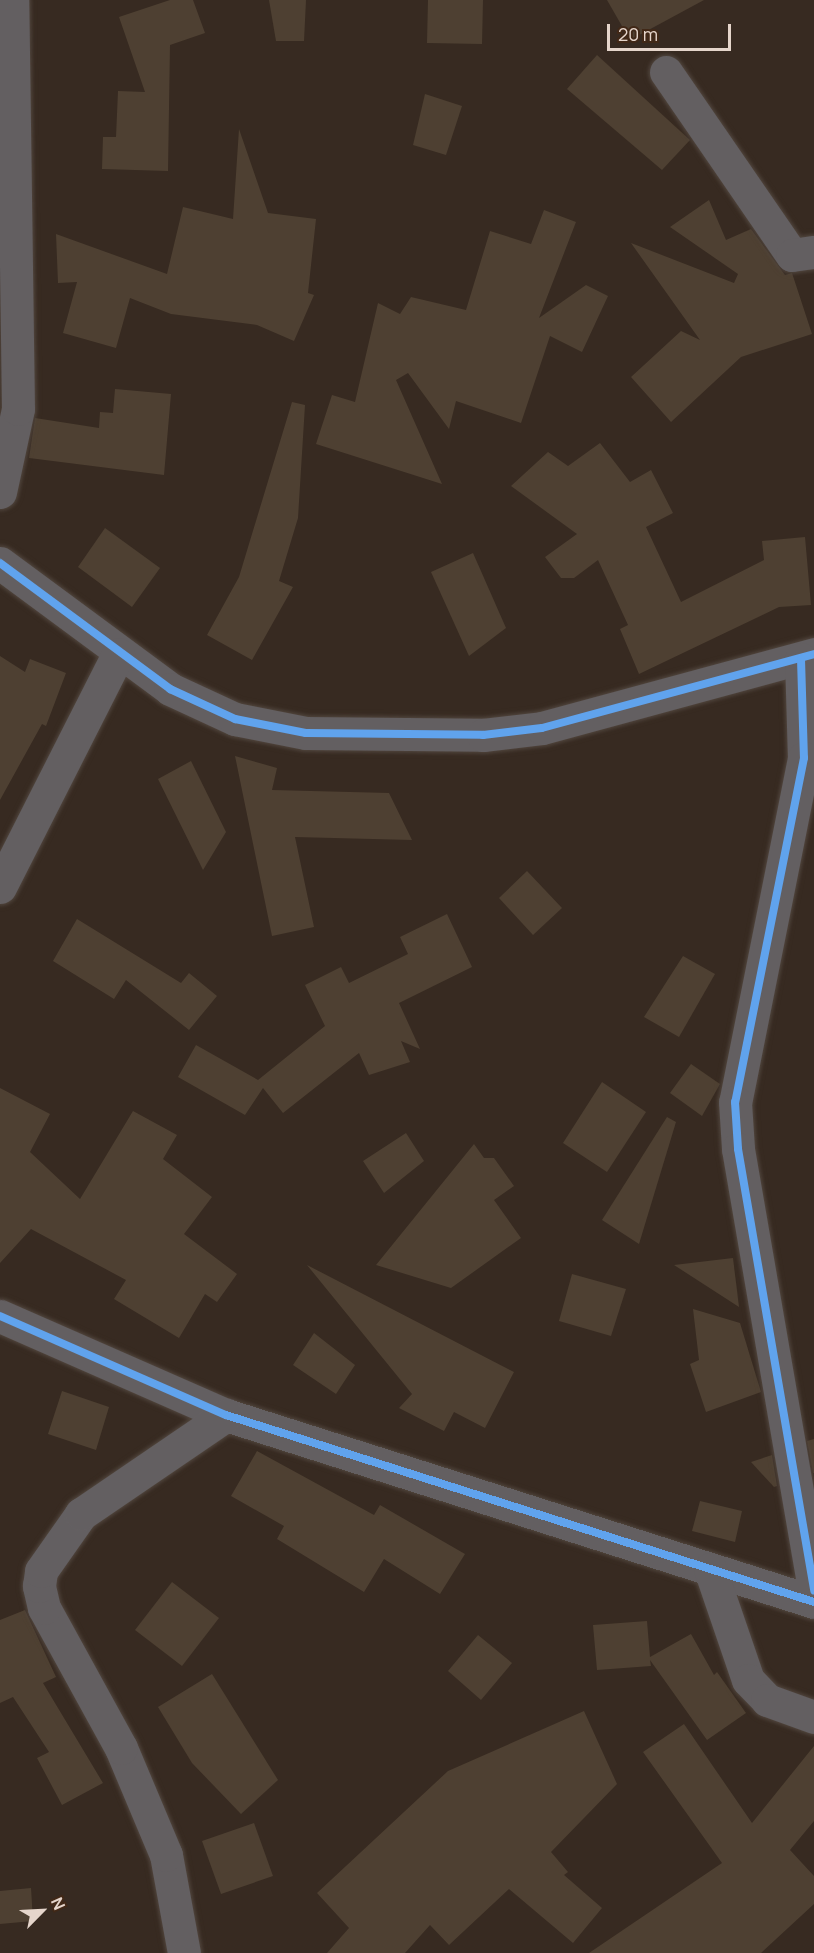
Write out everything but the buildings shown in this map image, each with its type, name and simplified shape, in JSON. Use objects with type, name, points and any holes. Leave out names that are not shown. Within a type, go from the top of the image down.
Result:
[{"type":"street","points":[[0,492],[18,409],[12,0]]},
{"type":"street","points":[[666,72],[792,255],[814,252]]},
{"type":"street","points":[[0,563],[118,654],[170,689],[235,718],[306,733],[459,734],[542,728],[808,657],[804,758],[735,1102],[738,1149],[814,1590]]},
{"type":"street","points":[[0,887],[118,654]]},
{"type":"street","points":[[0,1316],[226,1415],[814,1602]]},
{"type":"street","points":[[184,1953],[166,1855],[121,1748],[44,1608],[39,1586],[41,1571],[81,1514],[226,1415]]},
{"type":"street","points":[[710,1569],[748,1680],[767,1700],[814,1718]]},
{"type":"cycle path","points":[[0,563],[170,689],[235,719],[306,733],[483,735],[542,728],[814,654]]},
{"type":"cycle path","points":[[801,659],[804,758],[735,1102],[738,1149],[814,1590]]},
{"type":"cycle path","points":[[0,1316],[226,1415],[814,1602]]}]
